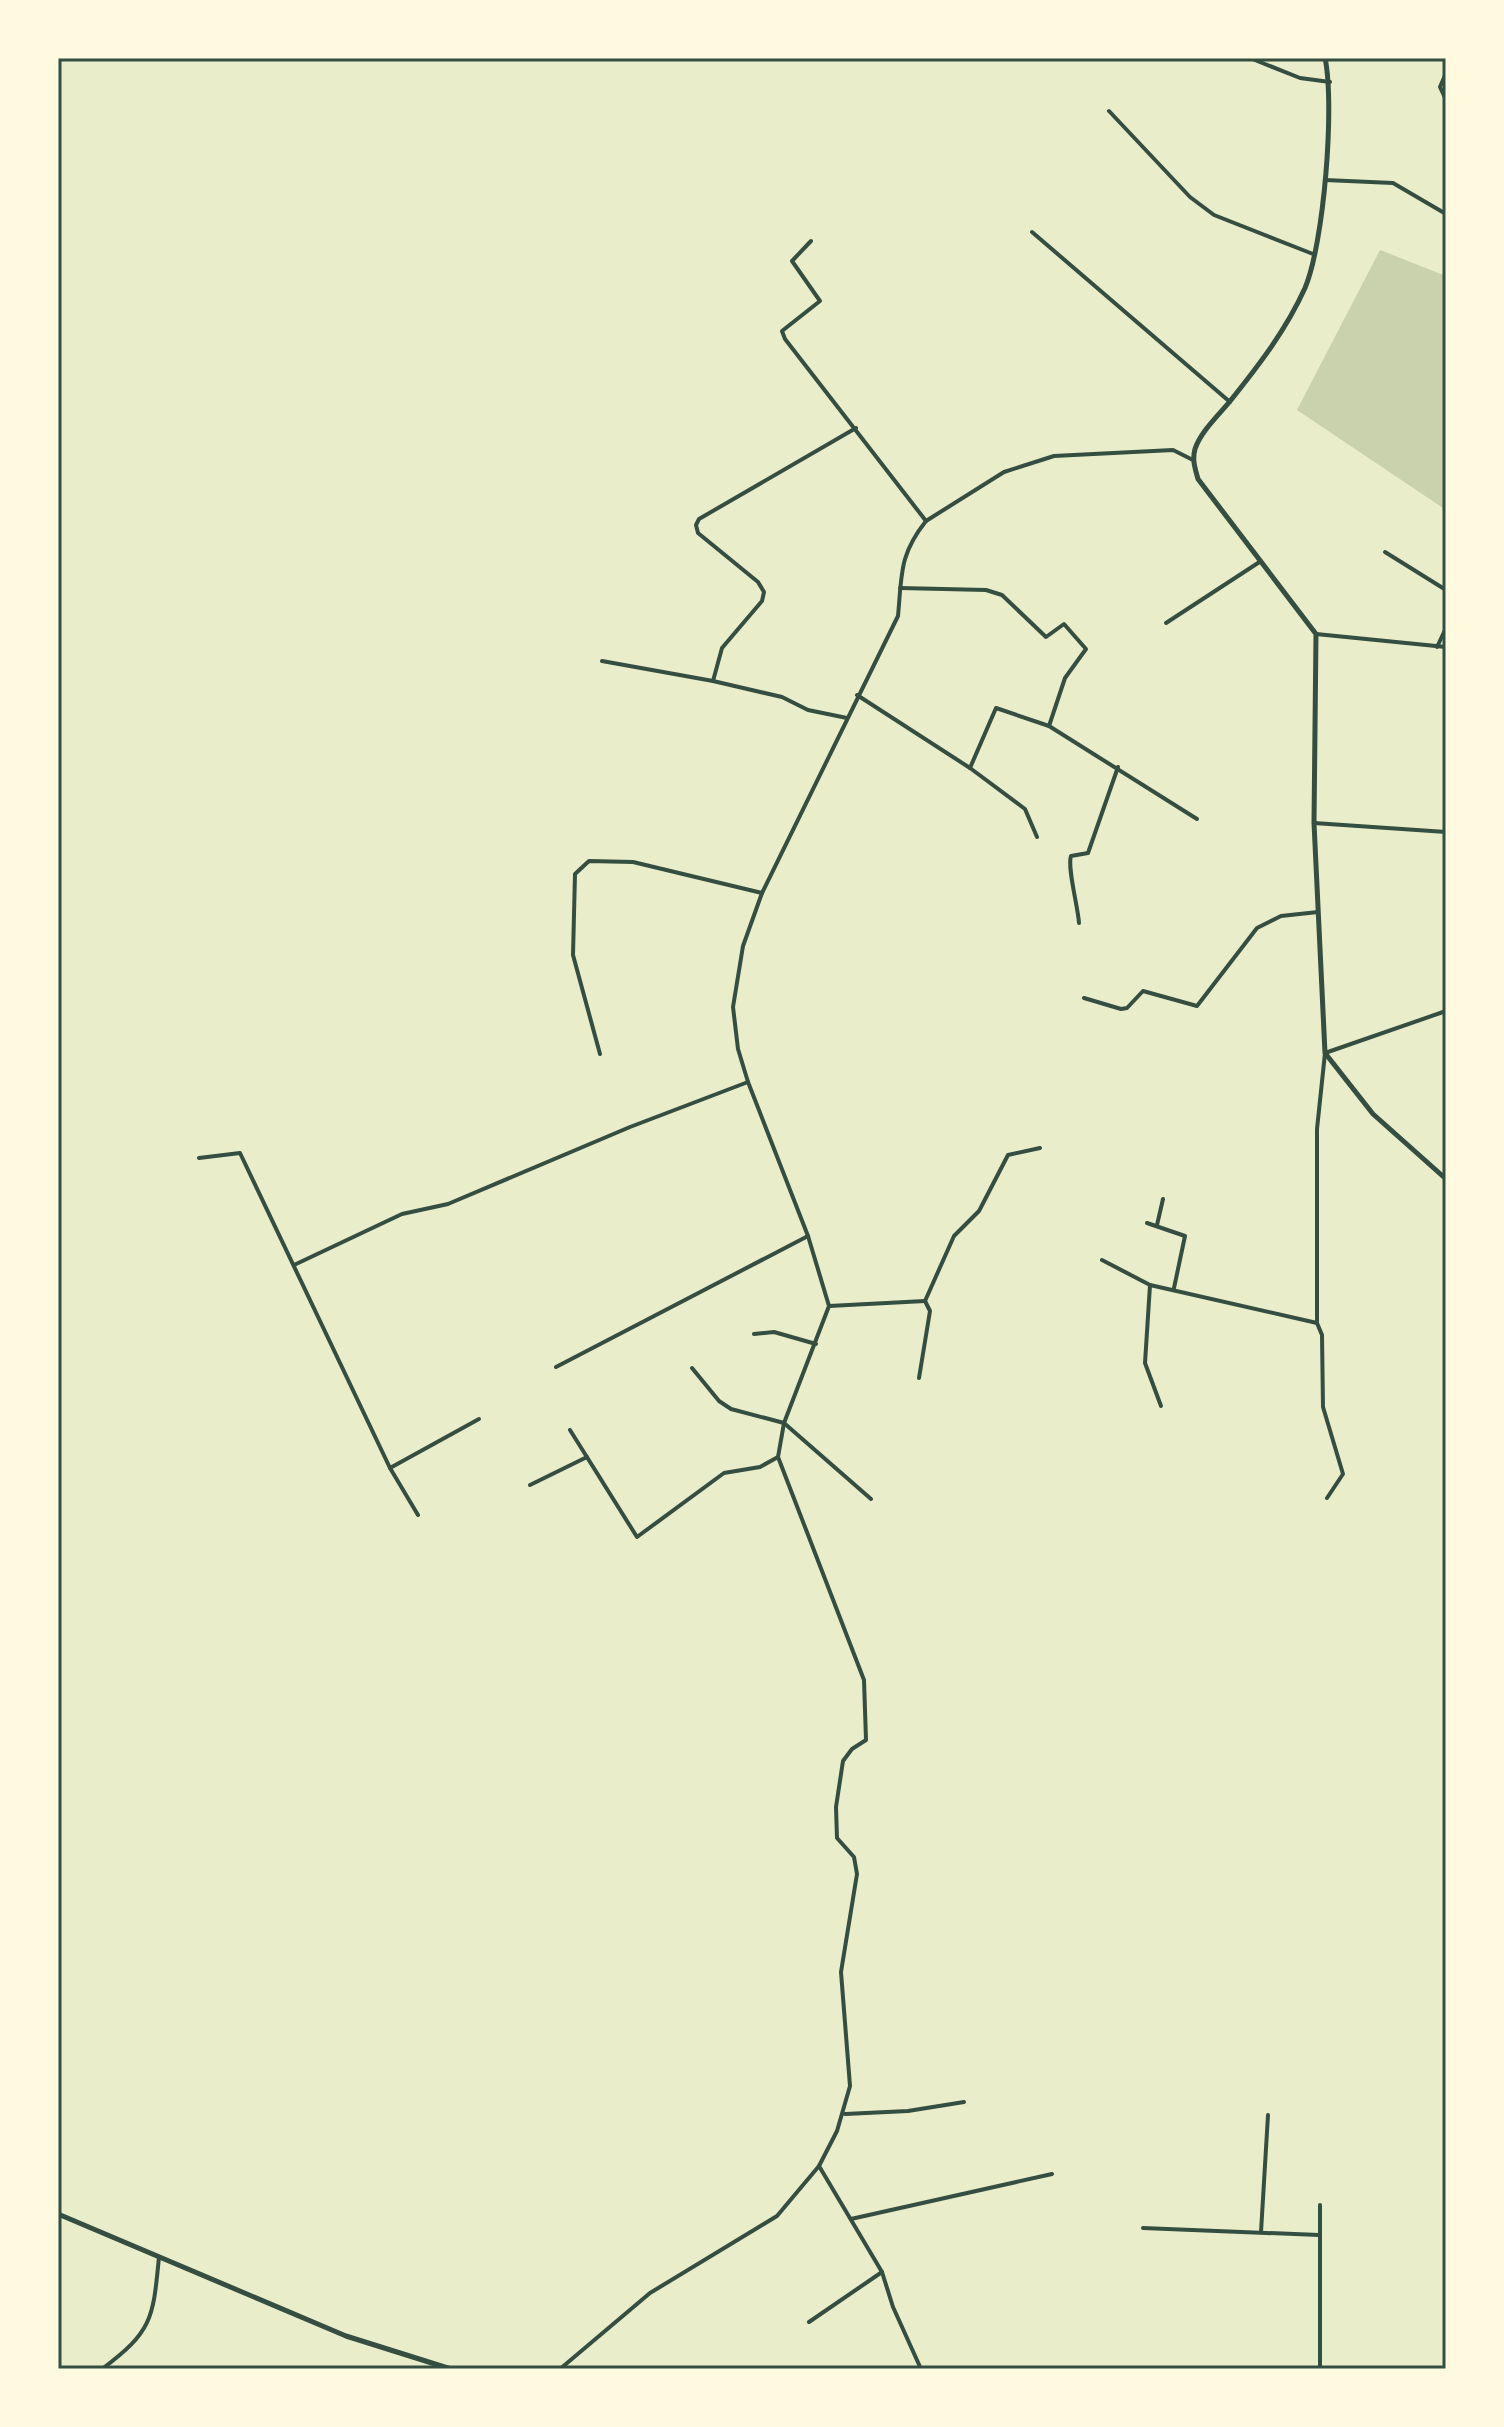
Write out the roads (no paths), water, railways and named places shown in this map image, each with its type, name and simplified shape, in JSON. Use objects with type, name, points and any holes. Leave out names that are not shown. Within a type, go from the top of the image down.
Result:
[{"type":"street","points":[[1250,58],[1300,78],[1330,82]]},
{"type":"street","points":[[1325,58],[1330,82],[1323,180],[1306,286],[1276,343],[1196,446],[1193,460],[1198,479],[1316,634],[1314,823],[1325,1053],[1317,1129],[1317,1323],[1322,1335],[1323,1407],[1343,1474],[1327,1498]]},
{"type":"street","points":[[1446,73],[1440,87],[1446,100]]},
{"type":"street","points":[[1109,111],[1190,197],[1214,215],[1313,254]]},
{"type":"street","points":[[1323,180],[1393,183],[1446,214]]},
{"type":"street","points":[[1032,232],[1230,402]]},
{"type":"street","points":[[811,241],[792,261],[820,301],[782,331],[785,339],[926,521]]},
{"type":"street","points":[[713,681],[722,648],[762,601],[764,592],[758,582],[698,533],[696,525],[699,519],[856,428]]},
{"type":"street","points":[[560,2369],[650,2293],[777,2216],[819,2166],[845,2114],[849,2099],[850,2056],[844,2029],[841,1972],[857,1874],[854,1857],[837,1838],[836,1807],[843,1761],[852,1749],[866,1740],[864,1680],[778,1457],[784,1423],[829,1306],[808,1236],[738,1049],[733,1007],[743,946],[762,893],[807,806],[857,694],[898,616],[900,570],[909,542],[926,521],[1004,472],[1054,456],[1173,450],[1193,460]]},
{"type":"street","points":[[1385,552],[1446,590]]},
{"type":"street","points":[[1166,623],[1261,561]]},
{"type":"street","points":[[900,588],[986,590],[1002,595],[1046,637],[1064,624],[1086,649],[1065,678],[1049,726]]},
{"type":"street","points":[[1437,647],[1446,628]]},
{"type":"street","points":[[1316,634],[1446,647]]},
{"type":"street","points":[[602,661],[782,697],[808,710],[847,718]]},
{"type":"street","points":[[857,694],[970,768],[1025,809],[1037,837]]},
{"type":"street","points":[[970,768],[996,708],[1049,726],[1118,766],[1197,819]]},
{"type":"street","points":[[1079,923],[1077,894],[1068,864],[1071,856],[1088,853],[1118,766]]},
{"type":"street","points":[[1314,823],[1446,832]]},
{"type":"street","points":[[600,1054],[573,955],[575,874],[589,861],[633,862],[762,893]]},
{"type":"street","points":[[1084,998],[1121,1009],[1127,1008],[1143,991],[1197,1006],[1257,928],[1281,916],[1318,912]]},
{"type":"street","points":[[1325,1053],[1446,1011]]},
{"type":"street","points":[[1325,1053],[1373,1114],[1446,1179]]},
{"type":"street","points":[[294,1265],[402,1214],[448,1204],[630,1127],[748,1082]]},
{"type":"street","points":[[925,1301],[954,1236],[979,1211],[1008,1155],[1040,1148]]},
{"type":"street","points":[[199,1158],[240,1153],[390,1468],[418,1515]]},
{"type":"street","points":[[1157,1225],[1163,1199]]},
{"type":"street","points":[[1147,1223],[1185,1236],[1174,1288]]},
{"type":"street","points":[[556,1367],[808,1236]]},
{"type":"street","points":[[1102,1260],[1150,1285],[1317,1323]]},
{"type":"street","points":[[1150,1285],[1145,1363],[1161,1406]]},
{"type":"street","points":[[829,1306],[925,1301]]},
{"type":"street","points":[[919,1378],[930,1311],[925,1301]]},
{"type":"street","points":[[754,1334],[774,1332],[816,1344]]},
{"type":"street","points":[[692,1368],[719,1401],[731,1409],[784,1423],[871,1499]]},
{"type":"street","points":[[390,1468],[479,1419]]},
{"type":"street","points":[[570,1430],[637,1537],[724,1473],[760,1467],[778,1457]]},
{"type":"street","points":[[530,1485],[587,1457]]},
{"type":"street","points":[[845,2114],[908,2111],[964,2102]]},
{"type":"street","points":[[1261,2233],[1268,2115]]},
{"type":"street","points":[[819,2166],[882,2272],[893,2307],[921,2369]]},
{"type":"street","points":[[851,2219],[1052,2174]]},
{"type":"street","points":[[1320,2205],[1320,2369]]},
{"type":"street","points":[[58,2214],[346,2336],[451,2369]]},
{"type":"street","points":[[1143,2228],[1319,2235]]},
{"type":"street","points":[[102,2369],[137,2342],[154,2312],[159,2257]]},
{"type":"street","points":[[809,2322],[882,2272]]}]
